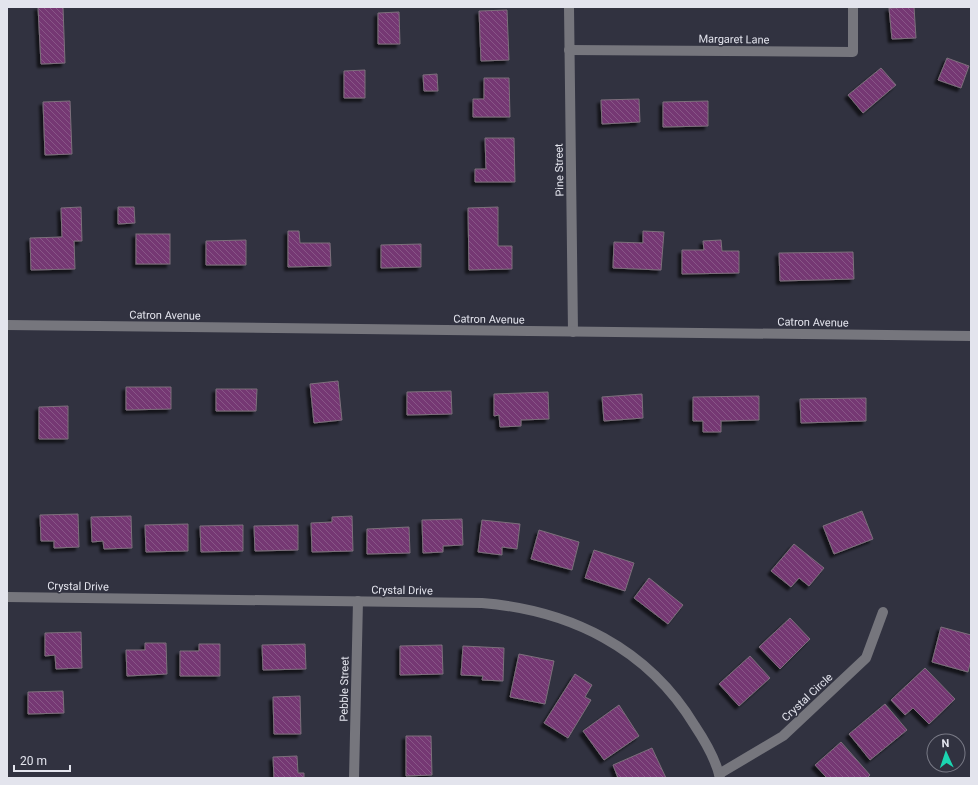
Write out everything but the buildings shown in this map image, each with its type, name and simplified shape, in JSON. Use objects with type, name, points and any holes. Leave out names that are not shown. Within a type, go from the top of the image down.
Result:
[{"type":"street","name":"Pine Street","points":[[569,7],[573,332]]},
{"type":"street","name":"Margaret Lane","points":[[569,50],[853,52],[853,7]]},
{"type":"street","name":"Catron Avenue","points":[[7,325],[971,336]]},
{"type":"street","name":"Crystal Drive","points":[[7,597],[358,601],[507,605],[542,612],[577,624],[609,640],[633,657],[665,686],[688,714],[705,741],[719,776]]},
{"type":"street","name":"Pebble Street","points":[[354,778],[358,601]]},
{"type":"street","name":"Crystal Circle","points":[[719,776],[783,736],[866,658],[883,612]]}]
